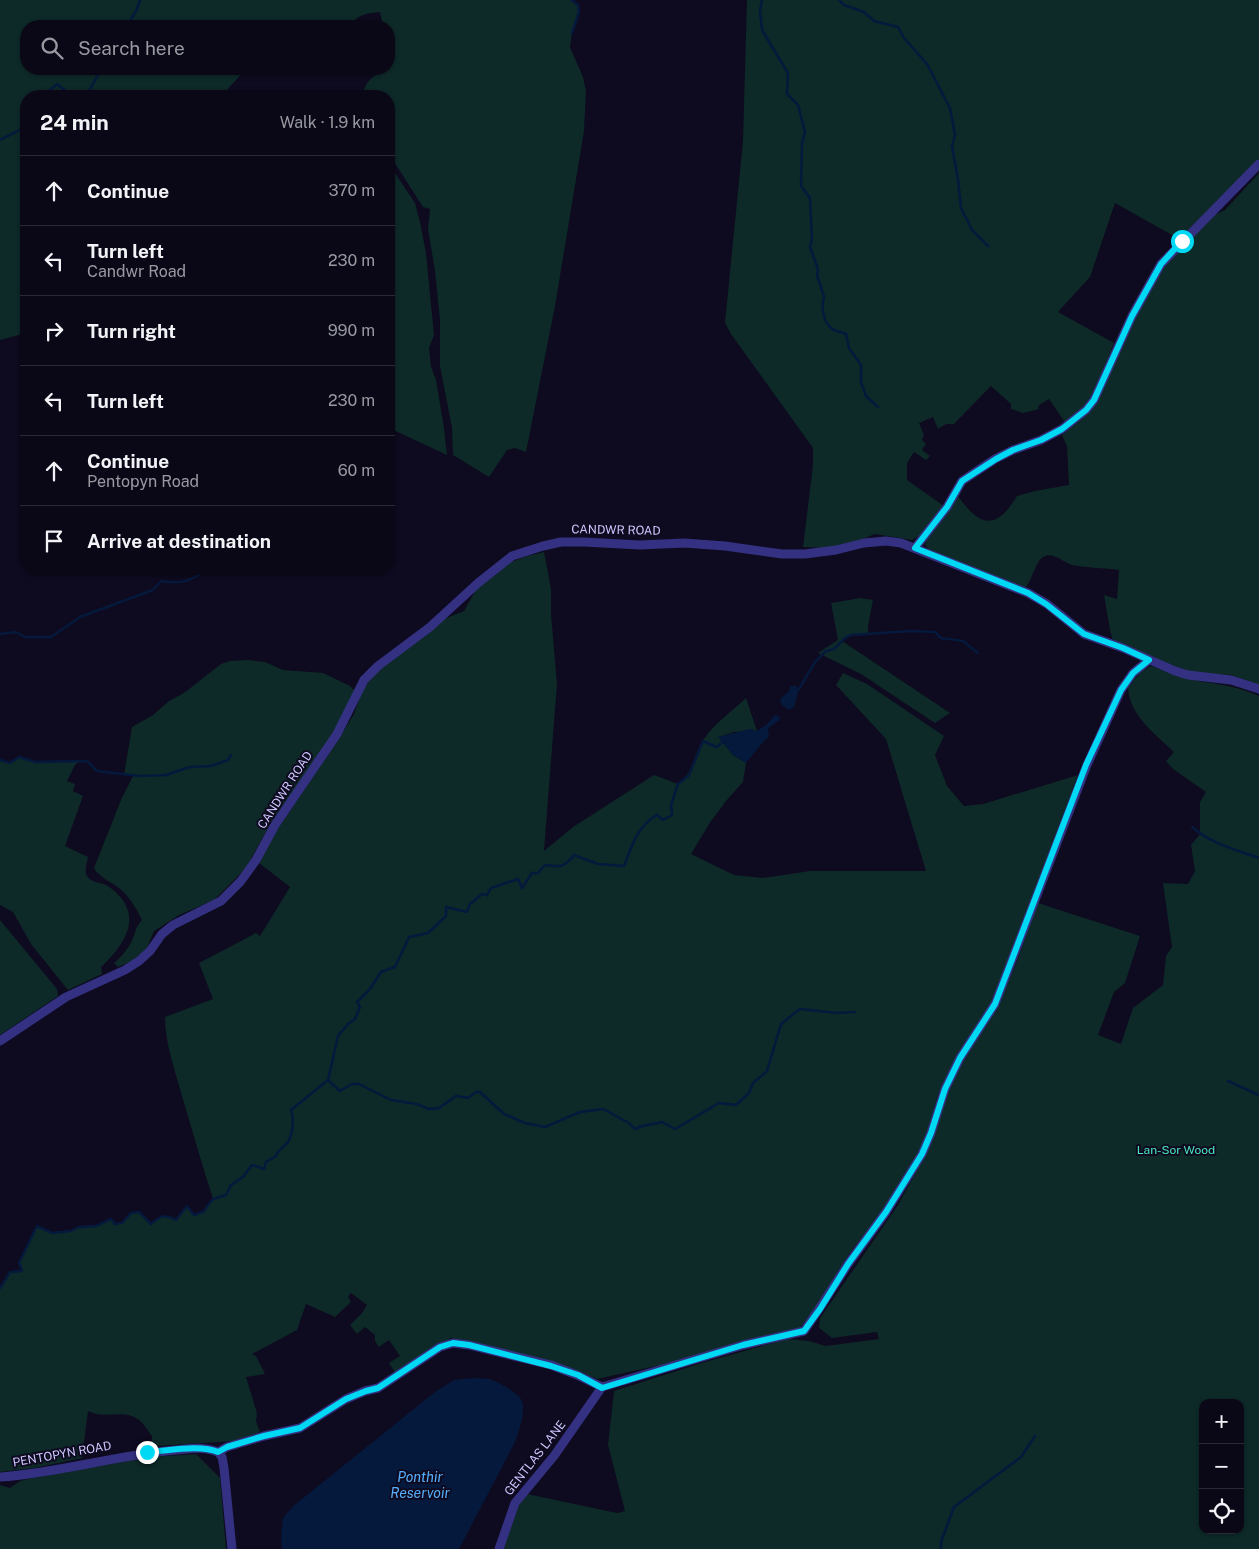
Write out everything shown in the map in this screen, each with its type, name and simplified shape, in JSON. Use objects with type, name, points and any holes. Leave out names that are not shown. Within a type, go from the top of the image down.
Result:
[{"type":"street","points":[[915,548],[947,507],[962,481],[1013,450],[1041,440],[1062,429],[1086,410],[1094,400],[1132,316],[1161,264],[1259,164]]},
{"type":"street","name":"CANDWR ROAD","points":[[0,1041],[66,997],[125,970],[150,951],[162,934],[173,925],[221,901],[241,881],[256,860],[275,825],[337,734],[364,680],[378,666],[430,627],[485,577],[512,556],[552,544],[584,542],[640,545],[684,543],[725,546],[782,554],[805,554],[886,541],[901,543],[1028,593],[1046,604],[1084,634],[1123,648],[1175,671],[1188,675],[1231,680],[1259,689]]},
{"type":"street","points":[[232,1549],[224,1468],[222,1457],[218,1452],[227,1447],[264,1436],[300,1428],[346,1399],[378,1388],[440,1347],[453,1343],[469,1345],[551,1366],[578,1375],[602,1388],[743,1345],[804,1331],[848,1264],[886,1212],[922,1154],[945,1089],[960,1058],[995,1004],[1086,765],[1121,690],[1133,673],[1149,660]]},
{"type":"street","name":"GENTLAS LANE","points":[[499,1549],[515,1503],[559,1449],[602,1388]]},
{"type":"street","name":"PENTOPYN ROAD","points":[[0,1477],[23,1476],[147,1452],[198,1448],[218,1452]]},
{"type":"green space","points":[[0,0],[572,0],[578,5],[579,12],[572,33],[570,47],[583,77],[586,91],[584,131],[555,306],[526,452],[515,448],[507,450],[489,477],[453,455],[452,428],[440,366],[440,320],[428,229],[430,209],[423,207],[395,163],[395,90],[364,90],[371,78],[376,75],[395,75],[395,20],[382,20],[380,12],[361,16],[355,20],[20,20],[20,75],[241,75],[227,90],[20,90],[20,335],[0,340]]},
{"type":"green space","points":[[747,0],[1259,0],[1259,159],[1179,239],[1115,203],[1090,277],[1058,312],[1114,343],[1088,403],[1066,424],[1049,399],[1038,406],[1039,409],[1023,413],[1011,409],[1011,404],[991,386],[954,424],[946,424],[938,429],[933,417],[919,423],[924,435],[922,440],[926,444],[922,450],[930,456],[926,460],[914,452],[907,463],[907,480],[944,506],[924,533],[912,540],[875,534],[855,542],[828,548],[803,547],[813,465],[813,448],[725,323],[743,140]]},
{"type":"green space","points":[[395,173],[415,203],[426,253],[434,335],[429,348],[431,367],[436,380],[447,455],[395,431]]},
{"type":"green space","points":[[1259,173],[1259,685],[1231,675],[1197,673],[1182,669],[1113,641],[1104,595],[1117,599],[1119,570],[1072,565],[1051,555],[1043,557],[1038,562],[1026,587],[1021,587],[930,551],[925,545],[927,538],[958,496],[974,514],[988,521],[995,520],[1002,515],[1017,496],[1069,485],[1067,446],[1062,435],[1082,419],[1163,266],[1214,215],[1225,210]]},
{"type":"green space","points":[[544,552],[551,589],[551,614],[557,684],[544,851],[573,827],[654,775],[678,784],[688,773],[707,734],[746,698],[757,731],[734,732],[719,737],[733,755],[746,763],[743,782],[709,824],[691,854],[734,875],[763,878],[810,871],[926,871],[886,739],[836,685],[843,673],[867,684],[944,736],[935,755],[947,786],[964,806],[983,804],[1078,775],[992,1003],[956,1058],[937,1098],[929,1129],[918,1154],[884,1209],[849,1254],[811,1314],[798,1330],[768,1335],[674,1362],[597,1379],[550,1362],[451,1338],[396,1374],[389,1363],[400,1356],[389,1340],[379,1347],[375,1341],[375,1335],[365,1327],[357,1334],[350,1325],[367,1305],[351,1293],[348,1297],[351,1302],[335,1317],[306,1304],[297,1330],[252,1354],[256,1356],[265,1374],[246,1377],[257,1413],[256,1421],[260,1432],[235,1441],[156,1446],[152,1445],[152,1436],[139,1420],[127,1415],[101,1415],[88,1411],[82,1458],[34,1468],[0,1472],[0,1288],[10,1272],[22,1271],[19,1263],[37,1226],[52,1233],[71,1231],[79,1227],[96,1226],[111,1219],[115,1224],[122,1223],[131,1213],[139,1212],[151,1224],[163,1216],[176,1220],[187,1206],[194,1215],[203,1212],[213,1199],[171,1057],[165,1017],[213,999],[199,963],[256,933],[260,936],[290,887],[259,863],[264,850],[340,737],[354,714],[362,691],[372,677],[386,663],[444,619],[464,611],[477,588],[508,563]]},
{"type":"green space","points":[[860,598],[873,600],[868,635],[851,635],[842,641],[950,713],[935,723],[861,674],[818,653],[838,640],[831,603]]},
{"type":"green space","points":[[248,660],[265,662],[283,670],[323,673],[350,686],[355,691],[335,731],[268,828],[246,868],[214,900],[179,915],[154,931],[147,948],[141,954],[130,962],[118,967],[114,963],[129,946],[142,920],[126,895],[102,877],[94,868],[121,800],[133,776],[124,775],[132,727],[153,715],[169,701],[184,693],[221,664],[230,661]]},
{"type":"green space","name":"Lan-Sor Wood","points":[[1151,666],[1187,679],[1235,688],[1259,696],[1259,1549],[503,1549],[519,1505],[527,1494],[617,1513],[625,1511],[608,1445],[614,1391],[705,1362],[787,1339],[809,1341],[826,1346],[879,1339],[877,1332],[832,1338],[819,1328],[820,1318],[898,1205],[925,1155],[944,1102],[961,1065],[1000,1001],[1038,903],[1140,936],[1125,983],[1114,992],[1098,1035],[1121,1044],[1133,1008],[1163,985],[1166,956],[1172,947],[1163,883],[1188,884],[1195,871],[1191,845],[1200,834],[1200,802],[1206,792],[1173,769],[1166,761],[1174,752],[1151,731],[1138,715],[1129,697],[1128,687],[1141,672]]},
{"type":"green space","points":[[19,757],[35,762],[80,761],[75,765],[67,781],[75,784],[73,791],[83,796],[65,846],[88,857],[87,876],[91,880],[108,886],[119,896],[126,906],[129,916],[125,937],[111,957],[101,967],[102,974],[68,990],[31,944],[13,912],[0,905],[0,760],[10,763]]},
{"type":"green space","points":[[0,920],[57,989],[58,996],[0,1035]]},
{"type":"green space","points":[[196,1454],[220,1478],[226,1549],[0,1549],[0,1485],[10,1488],[20,1481],[28,1479],[151,1457]]},
{"type":"water","points":[[790,686],[796,686],[799,689],[794,707],[789,710],[780,702],[781,698],[790,690]]},
{"type":"water","points":[[775,715],[779,716],[780,720],[768,728],[769,737],[746,763],[733,755],[718,737],[750,729],[757,731]]},
{"type":"water","name":"Ponthir Reservoir","points":[[489,1379],[512,1391],[522,1401],[523,1411],[514,1444],[459,1549],[282,1549],[283,1518],[292,1507],[435,1392],[454,1380]]},
{"type":"waterway","points":[[131,20],[140,0]]},
{"type":"waterway","points":[[572,0],[578,5],[579,12],[572,33]]},
{"type":"waterway","points":[[762,0],[760,11],[762,30],[788,73],[787,94],[798,105],[805,132],[802,143],[801,186],[810,198],[812,239],[810,247],[818,269],[817,275],[824,297],[824,318],[832,329],[846,334],[849,348],[861,365],[861,382],[866,396],[878,407]]},
{"type":"waterway","points":[[839,0],[844,5],[864,12],[874,21],[898,27],[904,38],[927,64],[950,108],[955,135],[952,146],[961,208],[972,230],[988,246]]},
{"type":"waterway","points":[[89,90],[99,75]]},
{"type":"waterway","points":[[50,90],[57,84],[64,90]]},
{"type":"waterway","points":[[0,140],[20,130]]},
{"type":"waterway","points":[[0,634],[16,632],[25,637],[51,637],[80,617],[153,590],[161,581],[182,582],[199,575]]},
{"type":"waterway","points":[[799,689],[815,662],[826,651],[834,649],[851,635],[910,631],[935,632],[941,638],[963,641],[978,653]]},
{"type":"waterway","points":[[0,1288],[10,1272],[22,1271],[19,1263],[37,1226],[52,1233],[71,1231],[79,1227],[96,1226],[111,1219],[115,1224],[122,1223],[131,1213],[139,1212],[151,1224],[163,1216],[176,1220],[187,1206],[194,1215],[203,1212],[213,1199],[226,1195],[231,1185],[243,1177],[252,1165],[264,1169],[266,1162],[276,1156],[278,1151],[289,1140],[293,1125],[291,1110],[328,1080],[338,1036],[355,1019],[360,1007],[357,1002],[370,989],[381,972],[395,967],[409,937],[428,933],[446,916],[446,907],[467,912],[470,904],[482,894],[487,895],[491,888],[518,879],[522,888],[532,873],[538,873],[545,865],[558,866],[564,864],[574,855],[598,864],[624,866],[636,837],[645,825],[657,815],[663,820],[672,815],[671,805],[678,784],[689,775],[703,741],[716,747],[722,743]]},
{"type":"waterway","points":[[0,760],[10,763],[19,757],[35,762],[87,761],[97,771],[139,776],[166,775],[190,767],[211,766],[228,760],[231,755]]},
{"type":"waterway","points":[[1192,827],[1215,842],[1259,858]]},
{"type":"waterway","points":[[328,1080],[340,1091],[352,1084],[359,1084],[391,1100],[417,1104],[429,1109],[439,1108],[456,1096],[468,1098],[476,1092],[480,1092],[504,1114],[525,1123],[545,1127],[580,1112],[603,1109],[629,1123],[635,1129],[662,1122],[675,1129],[719,1103],[736,1105],[749,1093],[753,1083],[767,1071],[781,1024],[800,1009],[837,1013],[855,1012]]},
{"type":"waterway","points":[[1228,1081],[1259,1095]]},
{"type":"waterway","points":[[941,1549],[941,1542],[954,1507],[1021,1457],[1035,1436]]},
{"type":"route","points":[[147,1452],[198,1448],[218,1452],[227,1447],[264,1436],[300,1428],[346,1399],[378,1388],[440,1347],[453,1343],[469,1345],[551,1366],[578,1375],[602,1388],[743,1345],[804,1331],[848,1264],[886,1212],[922,1154],[945,1089],[960,1058],[995,1004],[1005,981],[1086,765],[1096,748],[1121,690],[1133,673],[1149,660],[1084,634],[1046,604],[1028,593],[915,548],[938,520],[962,481],[1013,450],[1041,440],[1062,429],[1086,410],[1094,400],[1116,348],[1161,264],[1182,241]]}]
